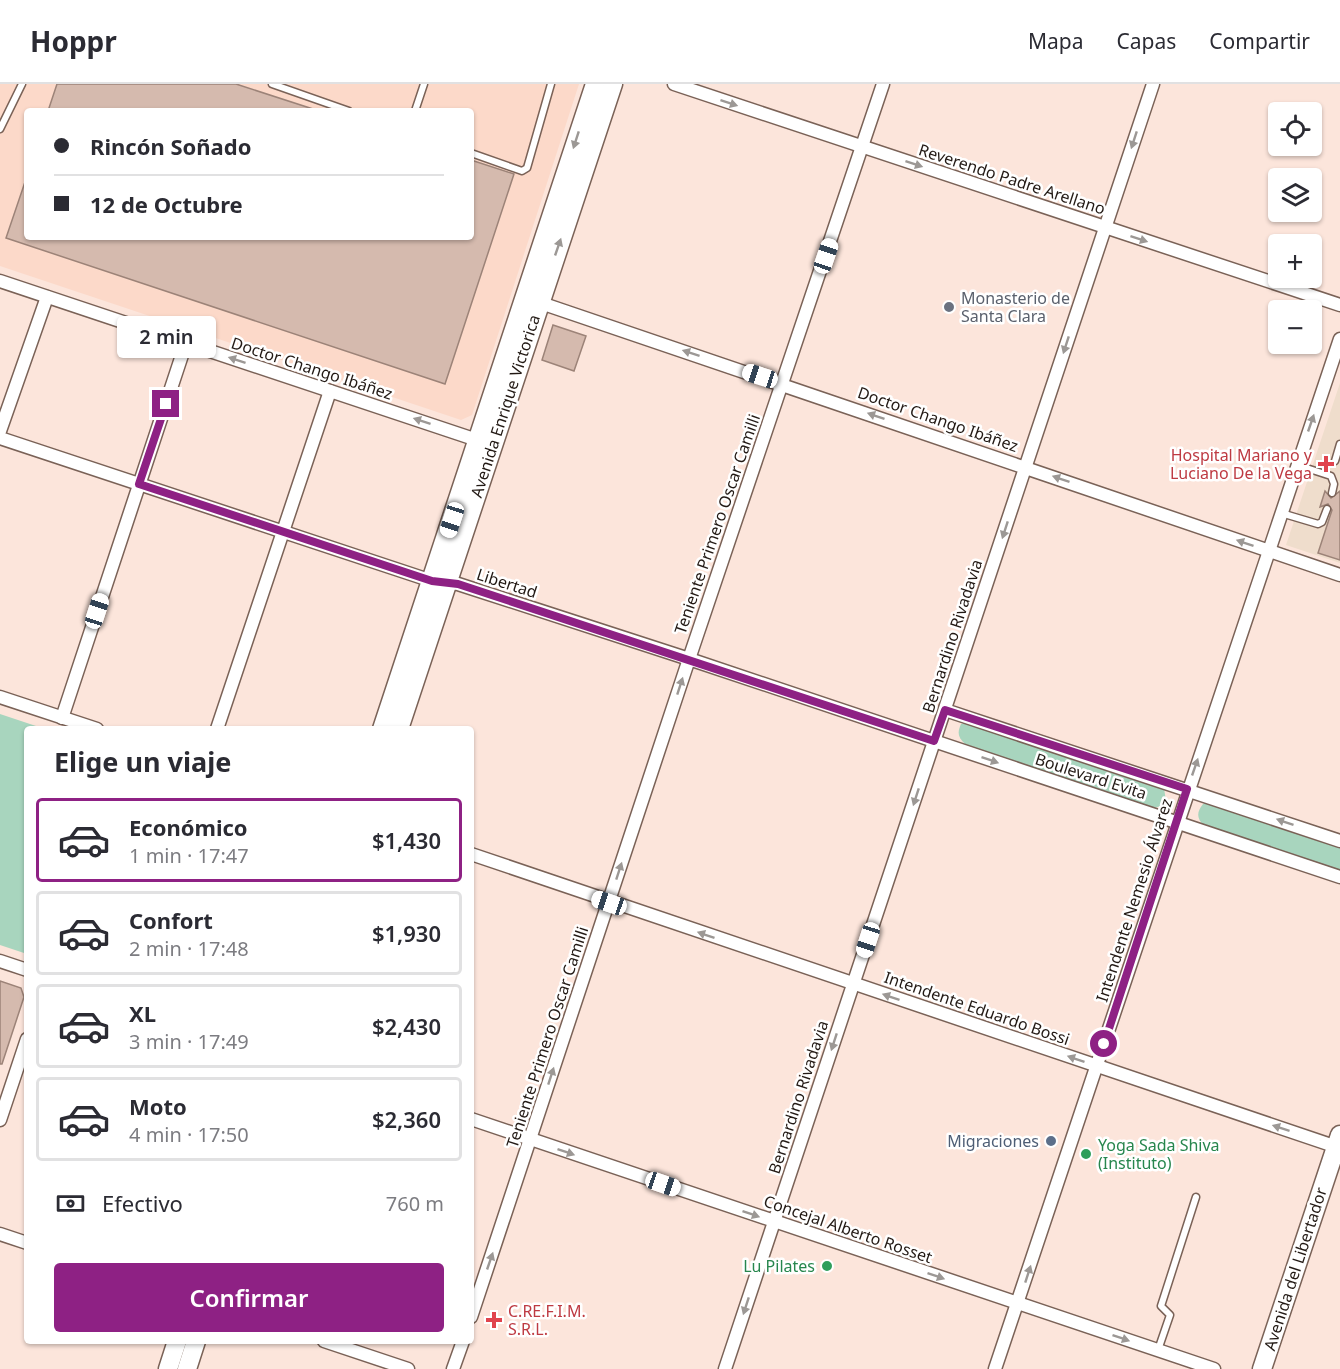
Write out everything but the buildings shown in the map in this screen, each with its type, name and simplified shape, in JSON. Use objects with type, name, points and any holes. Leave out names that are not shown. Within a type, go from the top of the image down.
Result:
[{"type":"main road","name":"Avenida Enrique Victorica","points":[[383,726],[440,582],[531,299],[595,84]]},
{"type":"main road","name":"Avenida Enrique Victorica","points":[[400,726],[477,440],[613,84]]},
{"type":"main road","name":"Avenida del Libertador","points":[[1262,1369],[1339,1143]]},
{"type":"main road","points":[[168,1369],[176,1344]]},
{"type":"main road","points":[[187,1369],[195,1344]]},
{"type":"street","name":"Reverendo Padre Arellano","points":[[674,84],[1340,305]]},
{"type":"street","name":"Teniente Primero Oscar Camilli","points":[[474,1308],[883,84]]},
{"type":"street","name":"Bernardino Rivadavia","points":[[725,1369],[1153,84]]},
{"type":"street","name":"Doctor Chango Ibáñez","points":[[0,281],[477,440]]},
{"type":"street","points":[[0,431],[47,297]]},
{"type":"street","name":"Doctor Chango Ibáñez","points":[[531,299],[1340,575]]},
{"type":"street","points":[[62,718],[186,343]]},
{"type":"street","name":"Intendente Nemesio Álvarez","points":[[995,1369],[1187,789],[1339,343]]},
{"type":"street","points":[[218,726],[330,391]]},
{"type":"street","name":"Libertad","points":[[0,438],[283,532],[689,659],[934,741]]},
{"type":"street","points":[[0,697],[87,726]]},
{"type":"street","name":"Boulevard Evita","points":[[945,710],[1340,840]]},
{"type":"street","name":"Boulevard Evita","points":[[934,741],[1340,877]]},
{"type":"street","name":"Intendente Eduardo Bossi","points":[[474,855],[609,903],[1097,1066],[1339,1143]]},
{"type":"street","points":[[0,961],[24,969]]},
{"type":"street","points":[[0,1120],[24,1048]]},
{"type":"street","name":"Concejal Alberto Rosset","points":[[474,1120],[1215,1369]]},
{"type":"street","points":[[0,1233],[24,1242]]},
{"type":"street","points":[[333,1344],[408,1369]]},
{"type":"street","points":[[453,1369],[462,1344]]},
{"type":"lane","points":[[0,129],[22,84]]},
{"type":"lane","points":[[272,84],[340,108]]},
{"type":"lane","points":[[416,108],[424,84]]},
{"type":"lane","points":[[474,154],[522,171],[527,168],[551,84]]},
{"type":"lane","points":[[1335,461],[1340,444]]},
{"type":"lane","points":[[1297,465],[1331,476],[1334,484],[1332,493]]},
{"type":"lane","points":[[1280,513],[1318,524],[1322,522],[1327,509]]},
{"type":"lane","points":[[1158,1350],[1170,1315],[1161,1306],[1196,1197]]},
{"type":"shaded area","points":[[0,84],[579,84],[472,415],[461,420],[0,266]]},
{"type":"shaded area","name":"Hospital Mariano y Luciano De la Vega","points":[[1340,383],[1340,563],[1286,545]]},
{"type":"green space","points":[[0,714],[36,726],[24,726],[24,953],[0,945]]},
{"type":"green space","points":[[967,723],[1164,788],[1166,801],[1154,808],[965,744],[959,732],[961,724]]},
{"type":"green space","points":[[1208,803],[1340,847],[1340,872],[1204,826],[1198,813],[1203,804]]},
{"type":"place","name":"Monasterio de Santa Clara","points":[[949,307]]},
{"type":"place","name":"Hospital Mariano y Luciano De la Vega","points":[[1326,464]]},
{"type":"place","name":"Migraciones","points":[[1051,1141]]},
{"type":"place","name":"Yoga Sada Shiva (Instituto)","points":[[1086,1154]]},
{"type":"place","name":"Lu Pilates","points":[[827,1266]]},
{"type":"place","name":"C.RE.F.I.M. S.R.L.","points":[[494,1320]]},
{"type":"route","points":[[166,404],[139,484],[432,581],[458,584],[934,741],[945,710],[1187,789],[1104,1044]]}]
